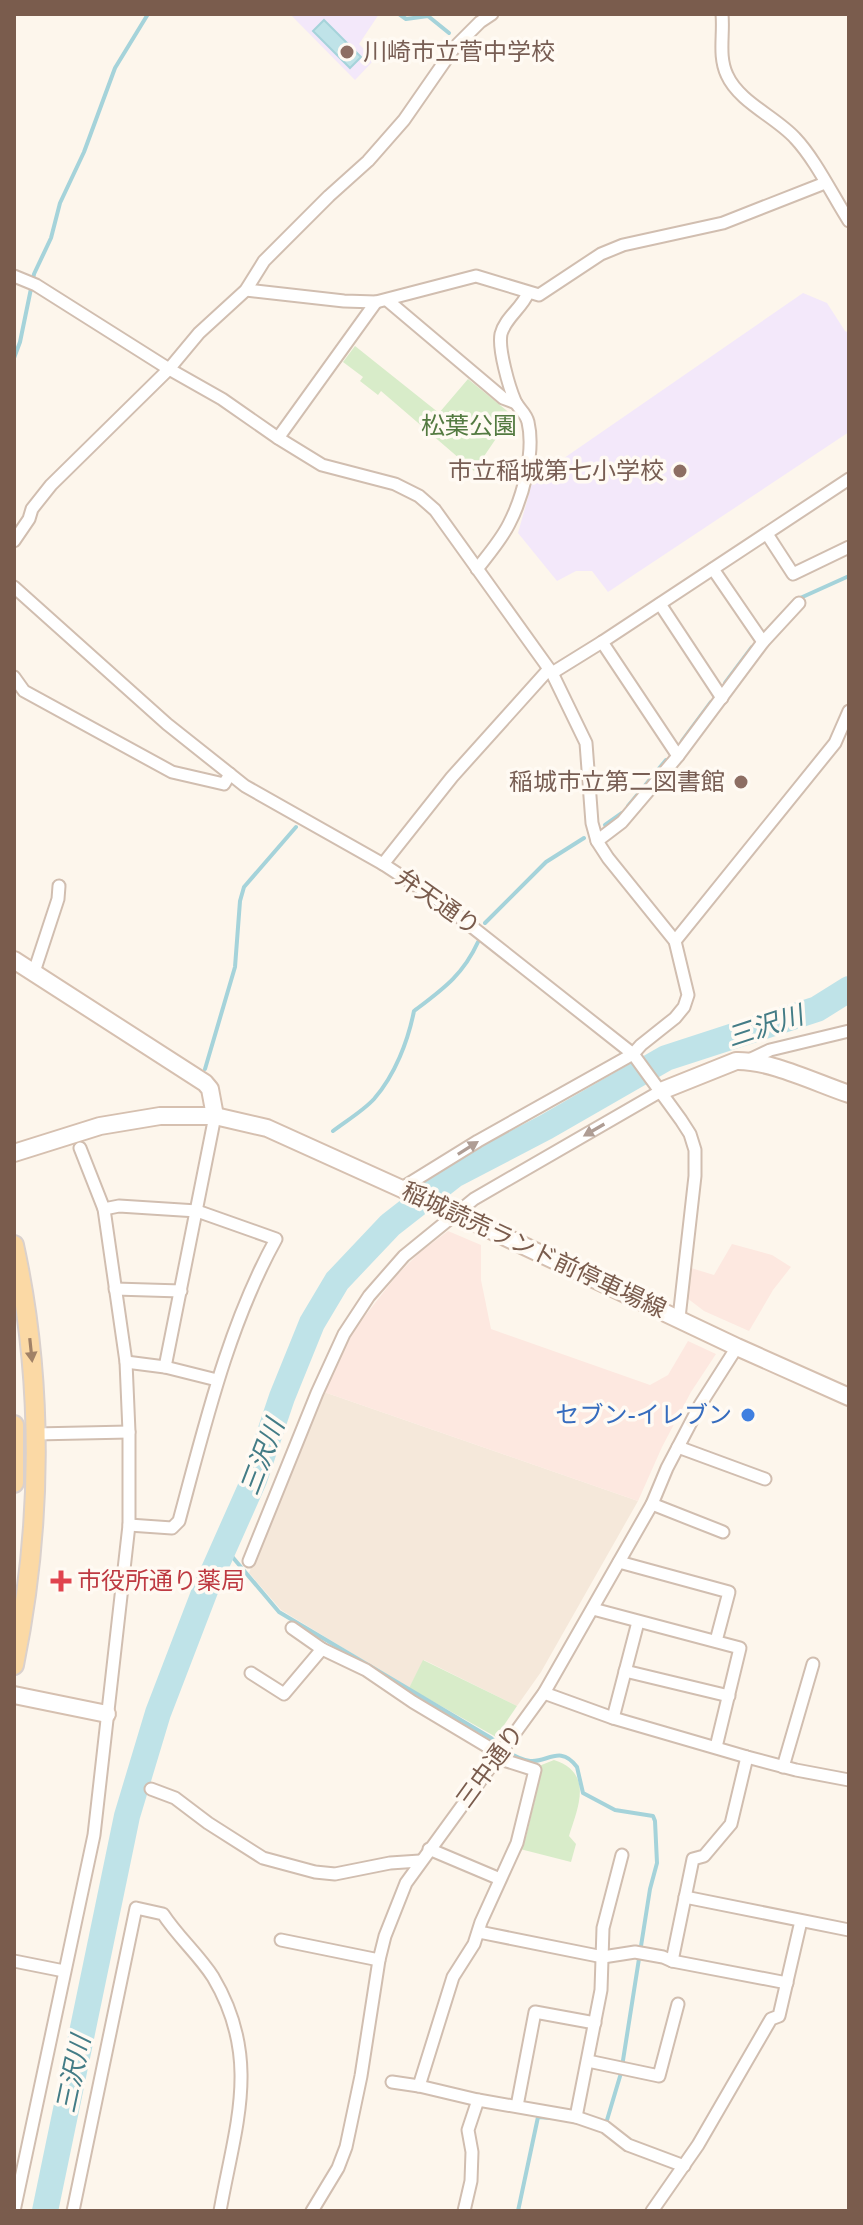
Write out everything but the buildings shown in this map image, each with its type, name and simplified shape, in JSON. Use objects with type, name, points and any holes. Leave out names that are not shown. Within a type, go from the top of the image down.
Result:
[{"type":"main road","points":[[14,960],[205,1083],[210,1089],[215,1116]]},
{"type":"main road","points":[[661,1091],[736,1061],[748,1061],[849,1094]]},
{"type":"main road","name":"稲城読売ランド前停車場線","points":[[14,1153],[78,1132],[129,1120],[175,1115],[215,1116],[267,1128],[849,1397]]},
{"type":"main road","points":[[14,1245],[31,1352],[35,1434],[32,1542],[14,1665]]},
{"type":"main road","points":[[14,1425],[14,1483]]},
{"type":"main road","points":[[14,1695],[107,1714]]},
{"type":"street","points":[[14,541],[32,509],[51,485],[169,369],[199,333],[246,290],[264,261],[368,161],[404,120],[454,48],[492,14]]},
{"type":"street","points":[[722,14],[722,62],[732,85],[799,142],[849,221]]},
{"type":"street","points":[[246,290],[344,301],[382,301],[476,276],[539,295],[601,254],[623,245],[723,223],[825,183]]},
{"type":"street","points":[[14,276],[222,399],[322,465],[395,484],[419,496],[435,510],[550,671],[586,743],[592,823],[597,841],[675,941],[688,995],[684,1007],[675,1018],[633,1054],[478,1141],[404,1190]]},
{"type":"street","points":[[477,569],[509,524],[528,469],[528,422],[516,403],[501,350],[501,334],[528,293]]},
{"type":"street","points":[[382,301],[503,398],[516,403]]},
{"type":"street","points":[[278,438],[382,301]]},
{"type":"street","points":[[383,864],[452,777],[550,671],[602,642],[849,479]]},
{"type":"street","points":[[767,534],[793,574],[849,547]]},
{"type":"street","points":[[713,569],[763,642]]},
{"type":"street","name":"弁天通り","points":[[14,587],[167,724],[245,786],[383,864],[438,900],[633,1054],[690,1134],[695,1150],[695,1176],[679,1318]]},
{"type":"street","points":[[597,841],[622,822],[678,756],[763,642],[799,603]]},
{"type":"street","points":[[660,604],[722,698]]},
{"type":"street","points":[[602,642],[678,756]]},
{"type":"street","points":[[14,677],[24,691],[172,772],[224,784],[230,774]]},
{"type":"street","points":[[675,941],[835,743],[849,711]]},
{"type":"street","points":[[34,972],[54,912],[59,886]]},
{"type":"street","points":[[748,1061],[770,1050],[849,1031]]},
{"type":"street","points":[[249,1561],[344,1334],[369,1296],[404,1256],[450,1211],[661,1091]]},
{"type":"street","points":[[165,1367],[215,1116]]},
{"type":"street","points":[[14,2211],[94,1835],[129,1525],[126,1362],[104,1209],[80,1148]]},
{"type":"street","points":[[104,1209],[119,1206],[197,1211],[276,1239],[256,1276],[217,1380],[179,1521],[172,1528],[129,1525]]},
{"type":"street","points":[[115,1289],[181,1291]]},
{"type":"street","name":"三中通り","points":[[312,2211],[338,2168],[346,2147],[361,2076],[379,1960],[406,1883],[544,1693],[652,1504],[700,1405],[737,1347]]},
{"type":"street","points":[[126,1362],[165,1367],[217,1380]]},
{"type":"street","points":[[35,1434],[129,1432]]},
{"type":"street","points":[[678,1447],[765,1479]]},
{"type":"street","points":[[652,1504],[723,1532]]},
{"type":"street","points":[[619,1562],[729,1592],[716,1641]]},
{"type":"street","points":[[593,1609],[740,1648],[716,1747]]},
{"type":"street","points":[[613,1718],[638,1622]]},
{"type":"street","points":[[292,1628],[322,1649],[366,1670],[499,1755],[535,1770],[517,1843],[474,1944],[453,1977],[419,2086]]},
{"type":"street","points":[[251,1673],[284,1694],[322,1649]]},
{"type":"street","points":[[783,1767],[813,1664]]},
{"type":"street","points":[[625,1671],[729,1696]]},
{"type":"street","points":[[544,1693],[613,1718],[747,1757],[849,1780]]},
{"type":"street","points":[[672,1961],[693,1859],[704,1856],[731,1824],[747,1757]]},
{"type":"street","points":[[151,1789],[175,1798],[263,1858],[315,1872],[335,1874],[390,1863],[420,1861]]},
{"type":"street","points":[[429,1849],[500,1879]]},
{"type":"street","points":[[576,2117],[601,1990],[603,1928],[622,1855]]},
{"type":"street","points":[[685,1897],[849,1930]]},
{"type":"street","points":[[73,2211],[136,1908],[163,1914],[212,1976],[234,2021],[242,2067],[240,2111],[220,2211]]},
{"type":"street","points":[[652,2211],[684,2166],[771,2019],[779,2016],[801,1921]]},
{"type":"street","points":[[479,1932],[603,1957],[635,1952],[787,1983]]},
{"type":"street","points":[[281,1940],[379,1960]]},
{"type":"street","points":[[14,1961],[64,1971]]},
{"type":"street","points":[[588,2061],[659,2076],[678,2004]]},
{"type":"street","points":[[517,2106],[535,2012],[595,2023]]},
{"type":"street","points":[[392,2082],[576,2117],[605,2127],[628,2145],[684,2166]]},
{"type":"street","points":[[464,2211],[471,2181],[472,2152],[468,2130],[478,2100]]},
{"type":"shaded area","name":"川崎市立菅中学校","points":[[290,14],[379,14],[359,44],[374,60],[355,80]]},
{"type":"shaded area","points":[[803,293],[827,303],[849,333],[849,432],[608,592],[592,571],[576,571],[557,581],[518,533],[534,476]]},
{"type":"shaded area","points":[[448,1231],[481,1245],[481,1280],[491,1329],[650,1385],[668,1375],[688,1341],[716,1354],[691,1392],[638,1501],[324,1392],[350,1335],[397,1275]]},
{"type":"shaded area","points":[[732,1244],[772,1255],[791,1267],[773,1290],[749,1331],[704,1311],[687,1298],[691,1268],[714,1275]]},
{"type":"shaded area","points":[[324,1392],[638,1501],[541,1672],[517,1706],[424,1660],[409,1688],[281,1610],[249,1573]]},
{"type":"green space","name":"松葉公園","points":[[355,346],[439,413],[468,379],[512,415],[474,471],[381,391],[378,395],[360,381],[363,377],[343,362]]},
{"type":"green space","points":[[423,1660],[517,1706],[496,1737],[409,1688]]},
{"type":"green space","points":[[554,1760],[574,1773],[579,1782],[579,1803],[569,1836],[576,1844],[571,1862],[520,1849],[526,1837],[542,1770],[539,1766]]},
{"type":"water","points":[[324,20],[361,57],[350,68],[313,31]]},
{"type":"waterway","points":[[14,358],[34,274],[51,238],[60,203],[84,152],[115,68],[148,14]]},
{"type":"waterway","points":[[399,14],[406,19],[428,16],[449,33]]},
{"type":"waterway","points":[[798,599],[849,576]]},
{"type":"waterway","points":[[725,683],[752,647]]},
{"type":"waterway","points":[[682,741],[711,702]]},
{"type":"waterway","points":[[628,806],[666,760]]},
{"type":"waterway","points":[[605,825],[622,813]]},
{"type":"waterway","points":[[205,1069],[235,967],[240,901],[244,887],[296,827]]},
{"type":"waterway","points":[[485,923],[546,862],[584,838]]},
{"type":"waterway","points":[[333,1131],[365,1108],[382,1090],[400,1057],[414,1011],[459,973],[478,942]]},
{"type":"waterway","name":"三沢川","points":[[45,2211],[127,1816],[158,1713],[206,1588],[254,1480],[282,1397],[312,1323],[337,1281],[390,1225],[454,1175],[546,1127],[666,1058],[817,1009],[849,989]]},
{"type":"waterway","points":[[224,1547],[279,1612],[491,1738],[514,1755],[530,1761],[554,1756],[571,1760],[577,1767],[583,1793],[615,1810],[653,1816],[657,1863],[650,1889],[621,2073],[607,2120]]},
{"type":"waterway","points":[[518,2211],[538,2117],[551,2118]]},
{"type":"place","name":"川崎市立菅中学校","points":[[347,52]]},
{"type":"place","name":"市立稲城第七小学校","points":[[680,471]]},
{"type":"place","name":"稲城市立第二図書館","points":[[741,782]]},
{"type":"place","name":"セブン-イレブン","points":[[748,1415]]},
{"type":"place","name":"市役所通り薬局","points":[[61,1581]]}]
